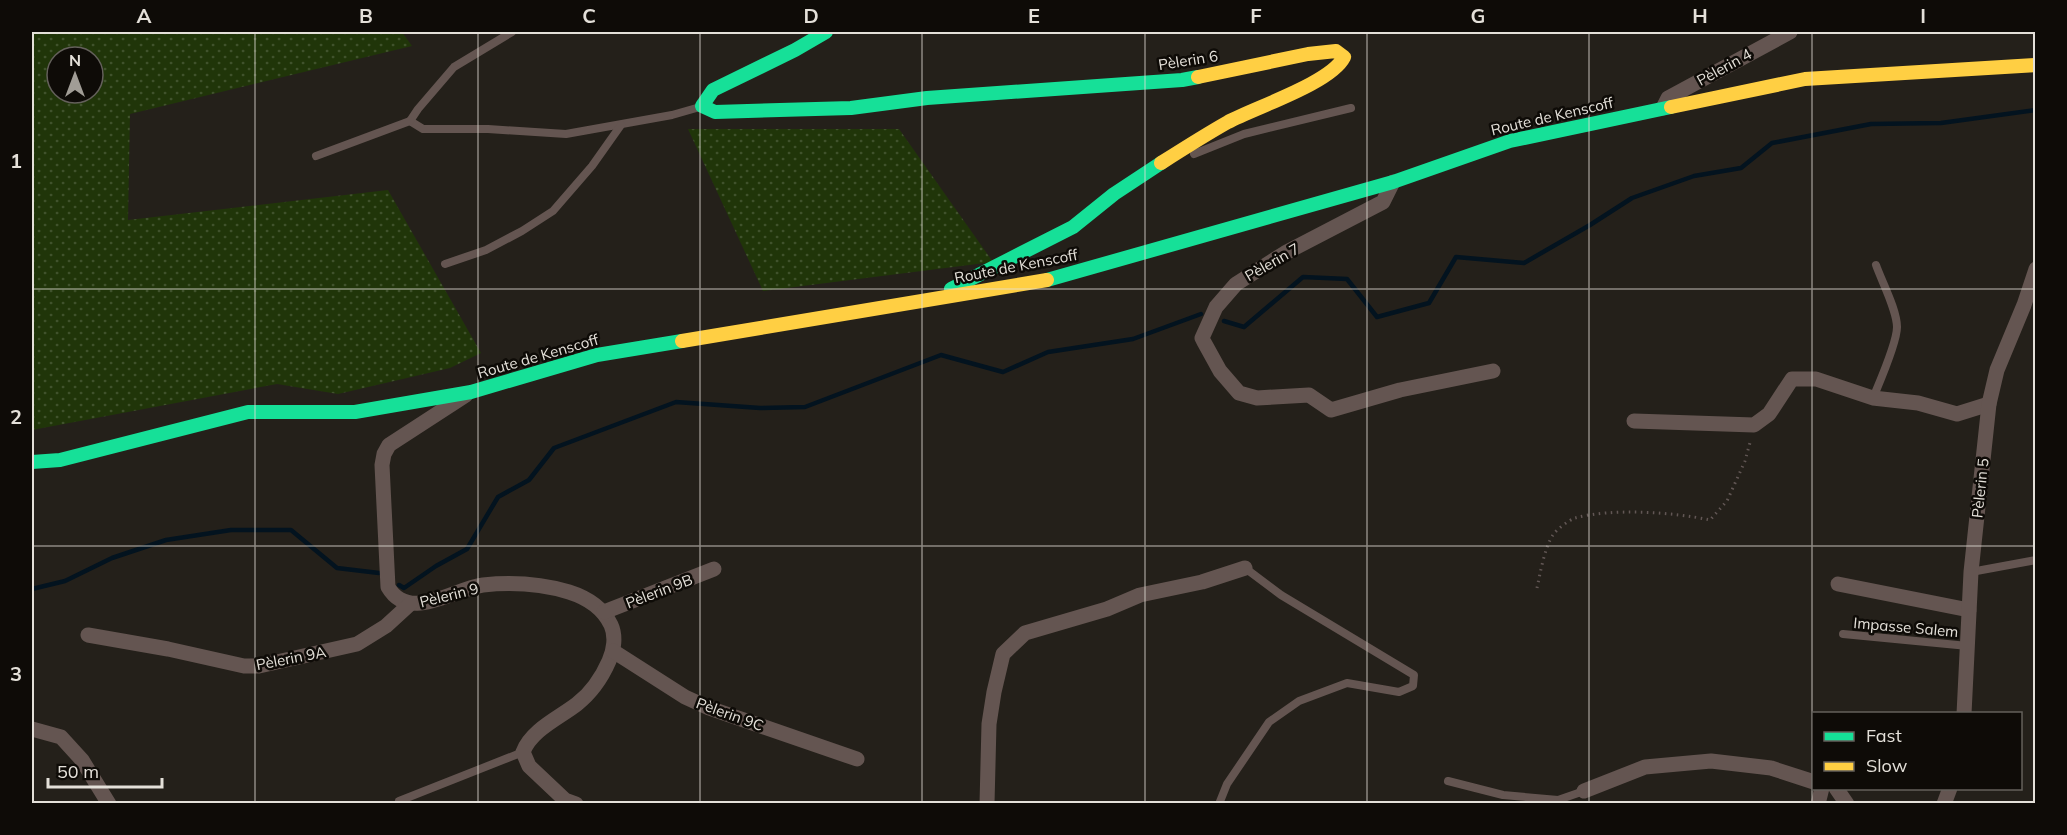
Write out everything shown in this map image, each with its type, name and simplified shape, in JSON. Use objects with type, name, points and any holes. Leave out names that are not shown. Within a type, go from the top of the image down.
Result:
[{"type":"main road","points":[[702,106],[713,90],[795,50],[826,32]]},
{"type":"main road","name":"Pèlerin 6","points":[[702,106],[715,112],[851,108],[927,98],[1182,80],[1308,54],[1336,51],[1344,57],[1341,63],[1322,78],[1229,122],[1169,158],[1114,194],[1073,227],[932,299]]},
{"type":"main road","name":"Route de Kenscoff","points":[[32,462],[60,460],[248,412],[355,412],[471,392],[597,355],[1047,280],[1394,182],[1510,141],[1805,79],[2036,65]]},
{"type":"street","name":"Pèlerin 4","points":[[1663,108],[1668,98],[1790,32]]},
{"type":"street","name":"Pèlerin 7","points":[[1394,182],[1383,202],[1285,254],[1236,284],[1216,307],[1202,338],[1204,342],[1220,371],[1239,393],[1257,398],[1309,395],[1331,410],[1400,390],[1492,371]]},
{"type":"street","name":"Pèlerin 5","points":[[1964,712],[1971,572],[1989,404],[1997,370],[2030,308],[2036,269]]},
{"type":"street","points":[[1634,422],[1754,425],[1770,414],[1791,379],[1816,379],[1873,398],[1918,403],[1957,414],[1989,404]]},
{"type":"street","name":"Pèlerin 9","points":[[471,392],[389,445],[384,454],[382,465],[388,587],[393,596],[410,604],[424,603],[482,585],[530,584],[570,592],[604,612]]},
{"type":"street","points":[[987,804],[989,724],[994,692],[1004,654],[1026,633],[1107,609],[1140,595],[1202,582],[1245,568]]},
{"type":"street","name":"Pèlerin 9B","points":[[604,612],[714,569]]},
{"type":"street","points":[[1839,584],[1969,610]]},
{"type":"street","name":"Pèlerin 9A","points":[[88,635],[168,649],[244,666],[259,666],[357,644],[386,626],[410,604]]},
{"type":"street","points":[[576,804],[565,800],[529,766],[523,752],[527,741],[579,702],[603,676],[613,651],[612,629],[604,612]]},
{"type":"street","name":"Pèlerin 9C","points":[[613,651],[685,697],[709,708],[856,759]]},
{"type":"street","points":[[32,729],[61,737],[81,760],[109,804]]},
{"type":"street","points":[[1584,791],[1645,766],[1711,761],[1771,768],[1812,781]]},
{"type":"street","points":[[1837,790],[1847,804]]},
{"type":"street","points":[[1944,804],[1950,790]]},
{"type":"lane","points":[[316,156],[410,122],[418,109],[454,68],[512,32]]},
{"type":"lane","points":[[410,122],[423,129],[488,129],[566,134],[672,115],[702,106]]},
{"type":"lane","points":[[1169,158],[1191,155],[1244,134],[1351,108]]},
{"type":"lane","points":[[445,264],[486,250],[553,211],[592,166],[621,125]]},
{"type":"lane","points":[[1873,398],[1897,327],[1876,265]]},
{"type":"lane","points":[[1971,572],[2036,560]]},
{"type":"lane","points":[[1219,804],[1227,784],[1269,722],[1299,701],[1347,683],[1399,692],[1413,686],[1414,675],[1281,595],[1245,568]]},
{"type":"lane","name":"Impasse Salem","points":[[1843,634],[1968,646]]},
{"type":"lane","points":[[399,801],[523,752]]},
{"type":"lane","points":[[1448,781],[1503,795],[1558,800],[1584,791]]},
{"type":"path","points":[[1537,588],[1542,565],[1553,535],[1573,519],[1600,514],[1645,513],[1710,520],[1727,501],[1745,461],[1754,425]]},
{"type":"green space","points":[[32,32],[402,32],[412,46],[130,114],[128,220],[388,190],[481,353],[450,368],[338,394],[277,384],[32,430]]},
{"type":"green space","points":[[688,129],[899,129],[993,262],[763,291]]},
{"type":"waterway","points":[[1224,321],[1244,327],[1303,277],[1347,279],[1377,317],[1429,303],[1456,257],[1524,263],[1632,198],[1694,176],[1741,168],[1772,143],[1871,124],[1941,123],[2036,110]]},
{"type":"waterway","points":[[399,585],[404,588],[436,566],[467,549],[498,497],[529,480],[554,448],[676,402],[760,408],[805,407],[941,355],[1003,372],[1048,352],[1133,339],[1201,314]]},
{"type":"waterway","points":[[32,589],[65,581],[112,558],[166,540],[231,530],[291,530],[337,568],[379,573]]},
{"type":"traffic: fast","points":[[826,32],[795,50],[713,90],[702,106],[715,112],[851,108],[927,98],[1198,77]]},
{"type":"traffic: fast","points":[[1047,280],[1393,182],[1510,141],[1671,107]]},
{"type":"traffic: fast","points":[[951,289],[1073,227],[1114,194],[1161,163]]},
{"type":"traffic: fast","points":[[32,462],[60,460],[248,412],[355,412],[471,392],[597,355],[682,341]]},
{"type":"traffic: slow","points":[[1161,163],[1228,122],[1309,85],[1336,67],[1344,57],[1336,51],[1308,54],[1198,77]]},
{"type":"traffic: slow","points":[[1671,107],[1805,79],[2036,65]]},
{"type":"traffic: slow","points":[[682,341],[1047,280]]}]
